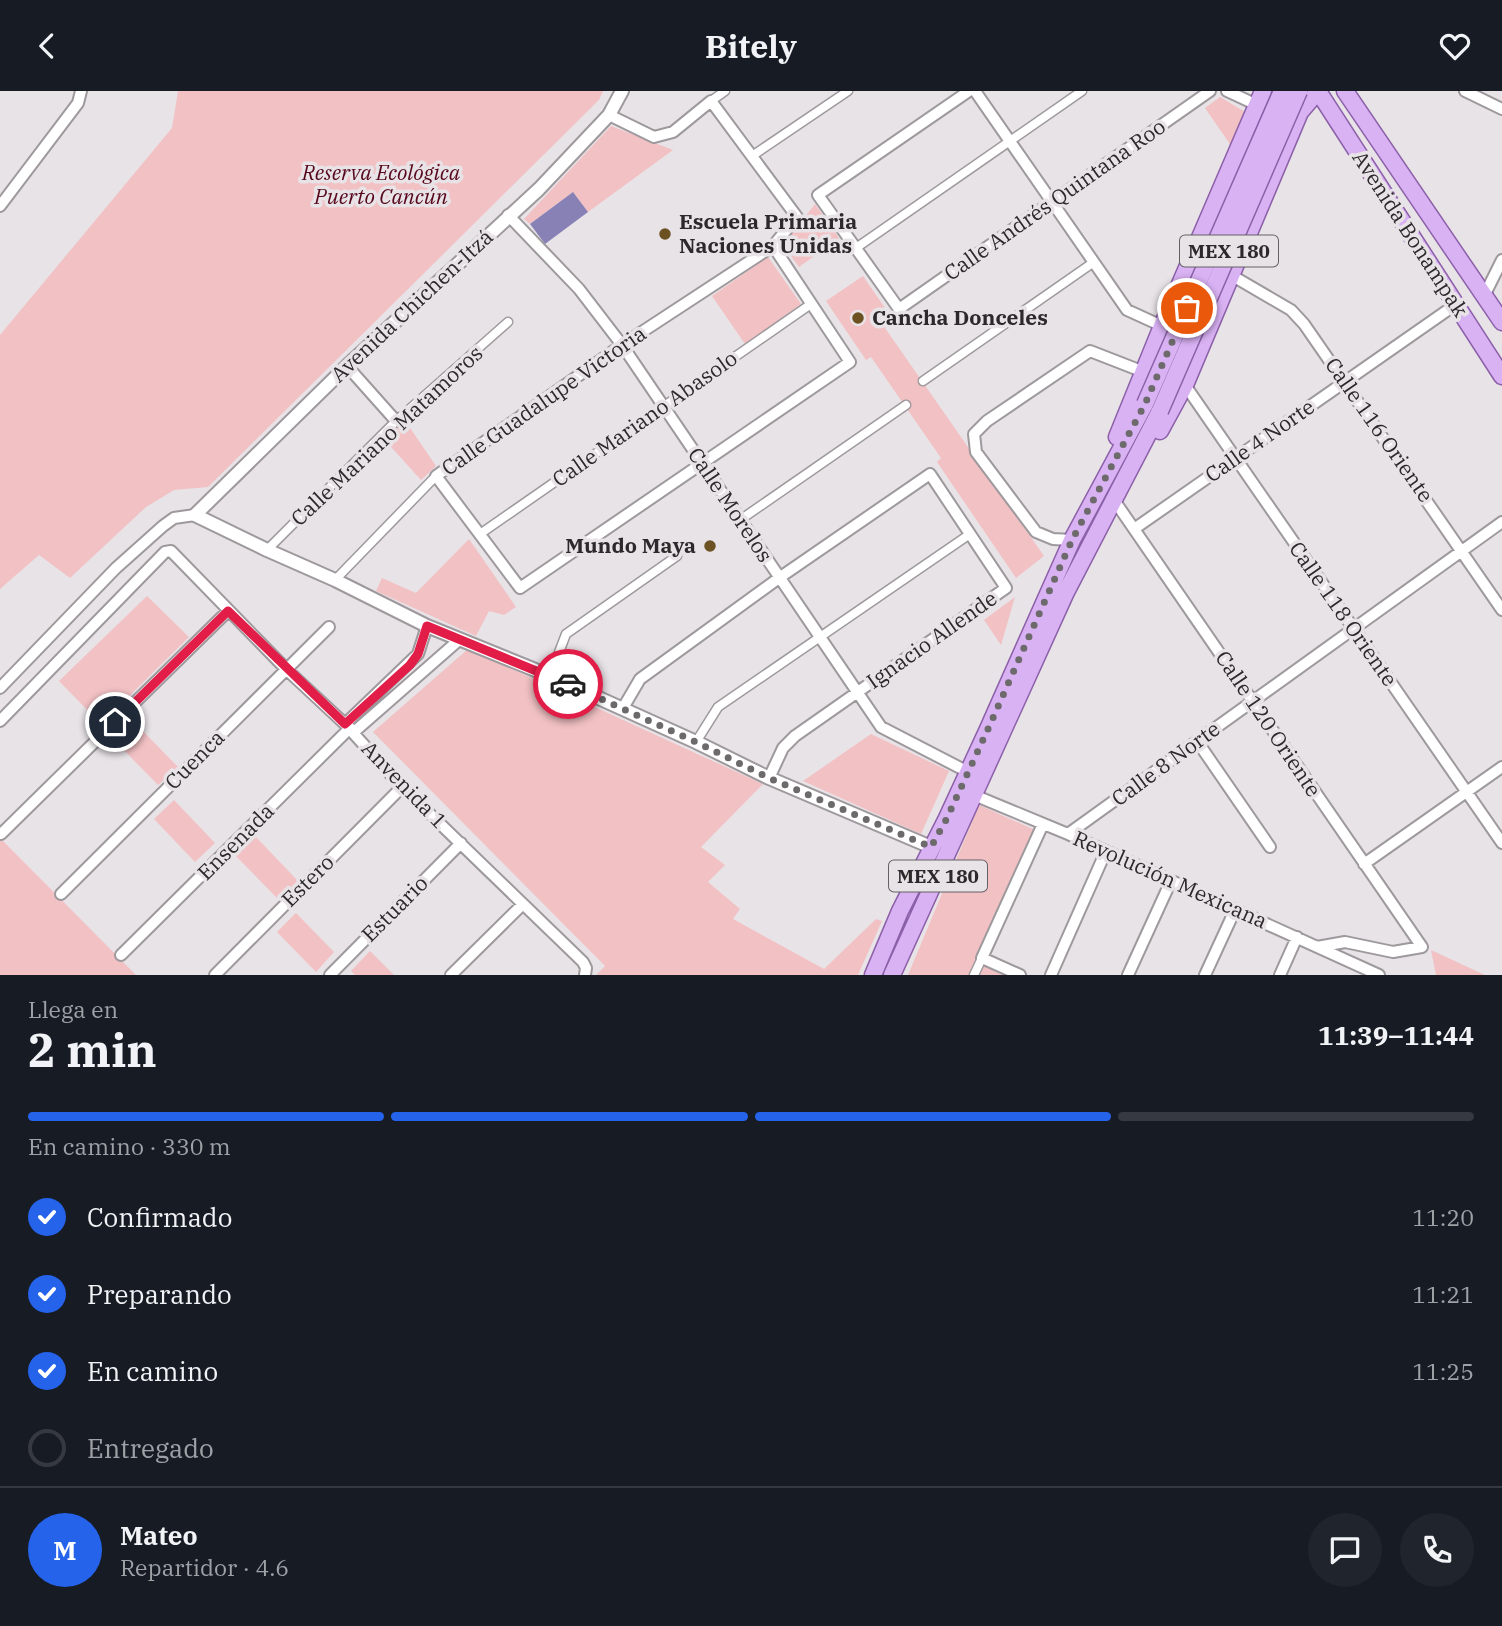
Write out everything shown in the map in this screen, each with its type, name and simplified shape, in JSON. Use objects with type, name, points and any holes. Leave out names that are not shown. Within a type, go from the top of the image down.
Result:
[{"type":"main road","name":"MEX 180","points":[[974,775],[1114,500],[1282,91]]},
{"type":"main road","name":"MEX 180","points":[[892,975],[1072,540],[1095,495],[1152,407],[1299,91]]},
{"type":"main road","name":"Avenida Bonampak","points":[[1345,91],[1502,322]]},
{"type":"main road","points":[[1114,500],[1185,386],[1292,129],[1300,112],[1319,92]]},
{"type":"main road","name":"Avenida Bonampak","points":[[1319,92],[1502,376]]},
{"type":"main road","points":[[1095,495],[1162,325],[1258,102],[1281,106],[1292,120],[1292,129]]},
{"type":"main road","points":[[1418,243],[1435,234],[1437,228]]},
{"type":"main road","name":"MEX 180","points":[[873,975],[931,847],[947,818],[967,792]]},
{"type":"street","points":[[0,206],[78,103],[81,91]]},
{"type":"street","name":"Avenida Chichen-Itzá","points":[[195,515],[347,366],[539,188],[609,115],[622,91]]},
{"type":"street","points":[[609,115],[654,137],[673,132],[725,91]]},
{"type":"street","points":[[711,100],[752,156],[848,91]]},
{"type":"street","points":[[969,91],[818,195],[856,248],[1083,91]]},
{"type":"street","points":[[975,91],[1127,310],[1162,325]]},
{"type":"street","name":"Calle Andrés Quintana Roo","points":[[856,248],[899,309],[1052,203],[1197,95],[1210,91]]},
{"type":"street","points":[[1227,91],[1258,102]]},
{"type":"street","points":[[1465,91],[1502,109]]},
{"type":"street","name":"Calle Guadalupe Victoria","points":[[335,580],[436,476],[622,345],[773,246],[797,217],[752,156]]},
{"type":"street","name":"Calle Morelos","points":[[508,215],[579,289],[622,345],[881,727],[974,775]]},
{"type":"street","points":[[436,476],[520,588],[702,464],[850,362],[773,246]]},
{"type":"street","points":[[1484,296],[1502,260]]},
{"type":"street","points":[[923,381],[1094,262]]},
{"type":"street","name":"Calle 116 Oriente","points":[[1231,275],[1291,310],[1304,324],[1502,610]]},
{"type":"street","name":"Calle Mariano Abasolo","points":[[480,534],[811,304]]},
{"type":"street","name":"Calle 4 Norte","points":[[1134,529],[1455,305]]},
{"type":"street","name":"Calle Mariano Matamoros","points":[[267,550],[396,421],[508,322]]},
{"type":"street","points":[[1072,540],[1053,539],[1036,532],[976,452],[974,434],[987,421],[1090,351],[1144,372]]},
{"type":"street","points":[[347,366],[396,421]]},
{"type":"street","name":"Calle 118 Oriente","points":[[1185,386],[1502,843]]},
{"type":"street","points":[[740,520],[905,405]]},
{"type":"street","points":[[623,708],[640,679],[779,577],[930,474],[970,534],[718,707],[696,742]]},
{"type":"street","name":"Calle 120 Oriente","points":[[1114,500],[1422,947],[1393,952],[1345,941],[1317,947]]},
{"type":"street","points":[[0,688],[116,568],[163,526],[174,518],[195,515],[427,626],[623,708],[769,778],[931,847]]},
{"type":"street","name":"Calle 8 Norte","points":[[1068,834],[1502,522]]},
{"type":"street","name":"Ignacio Allende","points":[[769,778],[783,748],[795,736],[1006,588],[970,534]]},
{"type":"street","name":"Anvenida 1","points":[[0,721],[165,552],[171,551],[286,669],[350,728],[402,787],[583,962],[585,975]]},
{"type":"street","points":[[550,676],[566,634],[677,556]]},
{"type":"street","points":[[2,834],[228,611]]},
{"type":"street","name":"Ensenada","points":[[121,955],[410,665],[418,654],[427,626]]},
{"type":"street","name":"Cuenca","points":[[61,894],[329,627]]},
{"type":"street","name":"Ensenada","points":[[350,728],[459,640]]},
{"type":"street","points":[[1197,741],[1270,847]]},
{"type":"street","points":[[1364,864],[1502,767]]},
{"type":"street","name":"Estero","points":[[215,975],[402,787]]},
{"type":"street","name":"Revolución Mexicana","points":[[967,792],[1068,834],[1297,937],[1362,971],[1379,975]]},
{"type":"street","points":[[974,975],[1043,824]]},
{"type":"street","name":"Estuario","points":[[330,975],[461,843]]},
{"type":"street","points":[[1051,975],[1106,851]]},
{"type":"street","points":[[1128,975],[1171,881]]},
{"type":"street","points":[[451,975],[523,904]]},
{"type":"street","points":[[1205,975],[1235,910]]},
{"type":"street","points":[[1280,975],[1297,937]]},
{"type":"street","points":[[982,958],[1020,975]]},
{"type":"green space","name":"Reserva Ecológica Puerto Cancún","points":[[178,91],[603,91],[599,100],[208,487],[174,490],[146,507],[70,578],[39,555],[0,589],[0,335],[172,128]]},
{"type":"green space","points":[[1220,97],[1247,113],[1232,147],[1205,108]]},
{"type":"green space","points":[[611,126],[673,150],[588,212],[573,192],[530,224],[524,219]]},
{"type":"green space","points":[[815,204],[839,238],[799,267],[783,245]]},
{"type":"green space","points":[[768,257],[801,304],[745,344],[712,296]]},
{"type":"green space","points":[[863,276],[894,321],[885,328],[1044,556],[1016,578],[937,462],[941,458],[871,357],[866,360],[826,301]]},
{"type":"green space","points":[[404,419],[436,466],[421,480],[382,437]]},
{"type":"green space","points":[[469,539],[516,607],[504,615],[489,611],[476,636],[376,591],[382,578],[416,593]]},
{"type":"green space","points":[[147,596],[189,637],[101,724],[59,681]]},
{"type":"green space","points":[[1015,597],[1001,645],[984,620]]},
{"type":"green space","points":[[468,649],[763,784],[701,847],[725,865],[708,882],[740,909],[733,919],[824,969],[876,919],[882,921],[858,975],[596,975],[605,966],[373,732]]},
{"type":"green space","points":[[134,722],[178,767],[158,785],[115,741]]},
{"type":"green space","points":[[871,734],[949,771],[921,834],[803,781]]},
{"type":"green space","points":[[174,800],[215,843],[195,862],[154,819]]},
{"type":"green space","points":[[979,805],[1035,830],[976,960],[1007,975],[908,975]]},
{"type":"green space","points":[[253,834],[298,881],[278,899],[234,854]]},
{"type":"green space","points":[[0,838],[136,975],[0,975]]},
{"type":"green space","points":[[296,913],[334,952],[316,972],[277,932]]},
{"type":"green space","points":[[1431,950],[1485,975],[1436,975]]},
{"type":"green space","points":[[370,951],[394,975],[355,975],[351,971]]},
{"type":"shaded area","points":[[573,192],[588,212],[545,244],[530,224]]},
{"type":"way so far","points":[[568,684],[769,778],[931,847],[988,729],[1072,540],[1145,404],[1187,308]]},
{"type":"place","name":"Escuela Primaria Naciones Unidas","points":[[665,234]]},
{"type":"place","name":"Cancha Donceles","points":[[858,318]]},
{"type":"place","name":"Mundo Maya","points":[[710,546]]},
{"type":"route","points":[[115,722],[228,611],[345,724],[410,665],[423,643],[427,626],[568,684]]}]
